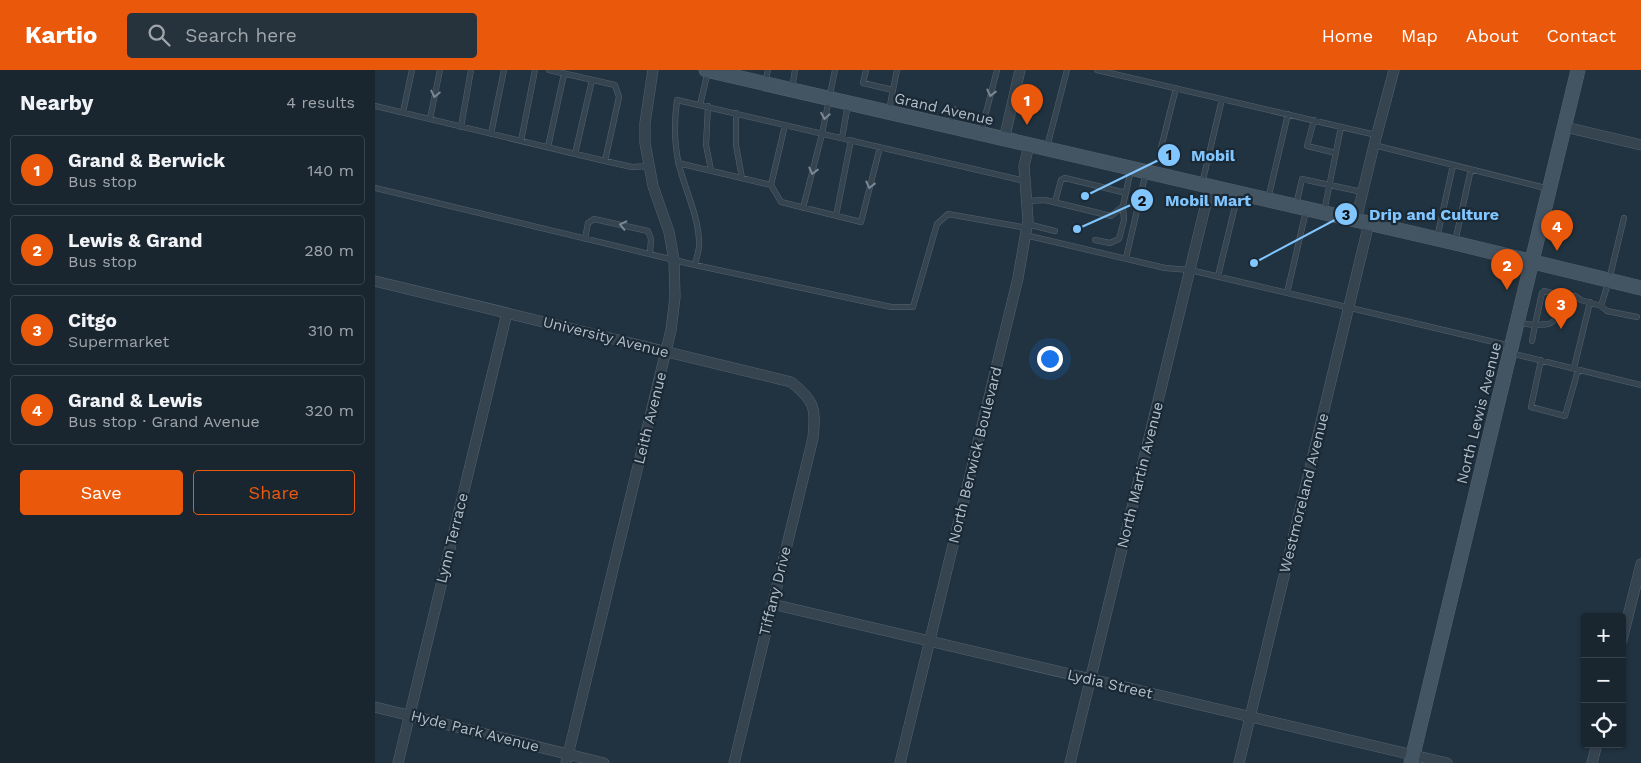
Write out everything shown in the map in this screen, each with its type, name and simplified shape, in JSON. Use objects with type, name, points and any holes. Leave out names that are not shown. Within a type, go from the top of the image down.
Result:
[{"type":"main road","name":"Grand Avenue","points":[[707,70],[767,77],[791,90],[1436,238],[1641,288]]},
{"type":"main road","name":"North Lewis Avenue","points":[[1412,759],[1578,70]]},
{"type":"street","name":"Leith Avenue","points":[[567,759],[671,330],[675,297],[673,260],[669,232],[653,186],[645,143],[645,123],[653,70]]},
{"type":"street","points":[[1005,140],[1020,70]]},
{"type":"street","name":"Westmoreland Avenue","points":[[1239,763],[1349,308],[1363,222],[1362,192],[1394,70]]},
{"type":"street","points":[[1565,127],[1641,145]]},
{"type":"street","name":"North Berwick Boulevard","points":[[900,763],[1018,278],[1026,229],[1027,201],[1024,166],[1029,145]]},
{"type":"street","name":"North Martin Avenue","points":[[1070,763],[1190,270],[1206,186]]},
{"type":"street","name":"University Avenue","points":[[375,281],[791,382],[803,391],[813,405],[815,419]]},
{"type":"street","name":"Lynn Terrace","points":[[398,763],[507,313]]},
{"type":"street","name":"Tiffany Drive","points":[[734,763],[813,438],[815,419]]},
{"type":"street","points":[[1626,624],[1641,564]]},
{"type":"street","name":"Lydia Street","points":[[772,604],[1250,716],[1412,759],[1447,763]]},
{"type":"street","name":"Hyde Park Avenue","points":[[375,707],[567,759],[604,763]]},
{"type":"street","points":[[1592,763],[1596,748]]},
{"type":"lane","points":[[403,112],[412,70]]},
{"type":"lane","points":[[430,119],[440,70]]},
{"type":"lane","points":[[461,127],[471,70]]},
{"type":"lane","points":[[491,134],[504,70]]},
{"type":"lane","points":[[521,141],[535,70]]},
{"type":"lane","points":[[549,70],[615,86],[619,96],[605,161]]},
{"type":"lane","points":[[700,105],[707,70]]},
{"type":"lane","points":[[791,90],[795,70]]},
{"type":"lane","points":[[803,208],[822,134],[835,70]]},
{"type":"lane","points":[[866,70],[863,83],[893,90]]},
{"type":"lane","points":[[888,113],[897,70]]},
{"type":"lane","points":[[980,134],[997,70]]},
{"type":"lane","points":[[1046,149],[1067,70]]},
{"type":"lane","points":[[1097,70],[1341,127],[1453,165],[1550,189]]},
{"type":"lane","points":[[548,147],[564,74]]},
{"type":"lane","points":[[575,154],[592,80]]},
{"type":"lane","points":[[1160,152],[1176,88]]},
{"type":"lane","points":[[1206,186],[1221,99]]},
{"type":"lane","points":[[695,265],[700,244],[697,224],[679,164],[675,128],[677,100],[1025,182]]},
{"type":"lane","points":[[842,138],[848,103]]},
{"type":"lane","points":[[375,106],[632,167],[649,166]]},
{"type":"lane","points":[[708,106],[706,145],[711,170]]},
{"type":"lane","points":[[950,127],[954,109]]},
{"type":"lane","points":[[737,113],[736,145],[742,178]]},
{"type":"lane","points":[[1267,200],[1287,114]]},
{"type":"lane","points":[[1313,120],[1307,146],[1337,152]]},
{"type":"lane","points":[[785,125],[771,185],[781,202],[861,222],[880,147]]},
{"type":"lane","points":[[1324,213],[1341,127]]},
{"type":"lane","points":[[836,216],[851,140]]},
{"type":"lane","points":[[679,164],[771,185]]},
{"type":"lane","points":[[1436,238],[1453,165]]},
{"type":"lane","points":[[1095,240],[1111,243],[1119,239],[1124,220],[1123,206],[1131,169]]},
{"type":"lane","points":[[1455,243],[1471,169]]},
{"type":"lane","points":[[1126,258],[1146,172]]},
{"type":"lane","points":[[1055,202],[1061,180],[1065,178],[1126,193]]},
{"type":"lane","points":[[1287,293],[1301,208],[1302,179],[1362,192]]},
{"type":"lane","points":[[375,188],[673,260],[891,307],[913,307],[937,224],[947,214],[1026,229],[1165,268],[1190,270],[1218,276],[1349,308],[1641,385]]},
{"type":"lane","points":[[1218,276],[1239,193]]},
{"type":"lane","points":[[1027,201],[1045,200],[1111,216],[1123,206]]},
{"type":"lane","points":[[1601,306],[1624,218]]},
{"type":"lane","points":[[585,239],[588,223],[594,219],[648,230],[651,238],[650,254]]},
{"type":"lane","points":[[1026,229],[1055,231]]},
{"type":"lane","points":[[1517,323],[1535,325],[1550,324],[1553,322],[1565,297],[1544,291],[1542,293],[1535,325],[1532,341]]},
{"type":"lane","points":[[1574,299],[1579,298],[1607,310],[1637,317]]},
{"type":"lane","points":[[1541,360],[1531,407],[1565,416],[1590,302]]},
{"type":"place","name":"Grand & Berwick","points":[[1027,125]]},
{"type":"place","name":"Mobil","points":[[1085,196]]},
{"type":"place","name":"Mobil Mart","points":[[1077,229]]},
{"type":"place","name":"Grand & Lewis","points":[[1557,251]]},
{"type":"place","name":"Drip and Culture","points":[[1254,263]]},
{"type":"place","name":"Lewis & Grand","points":[[1507,290]]},
{"type":"place","name":"Citgo","points":[[1561,329]]}]
